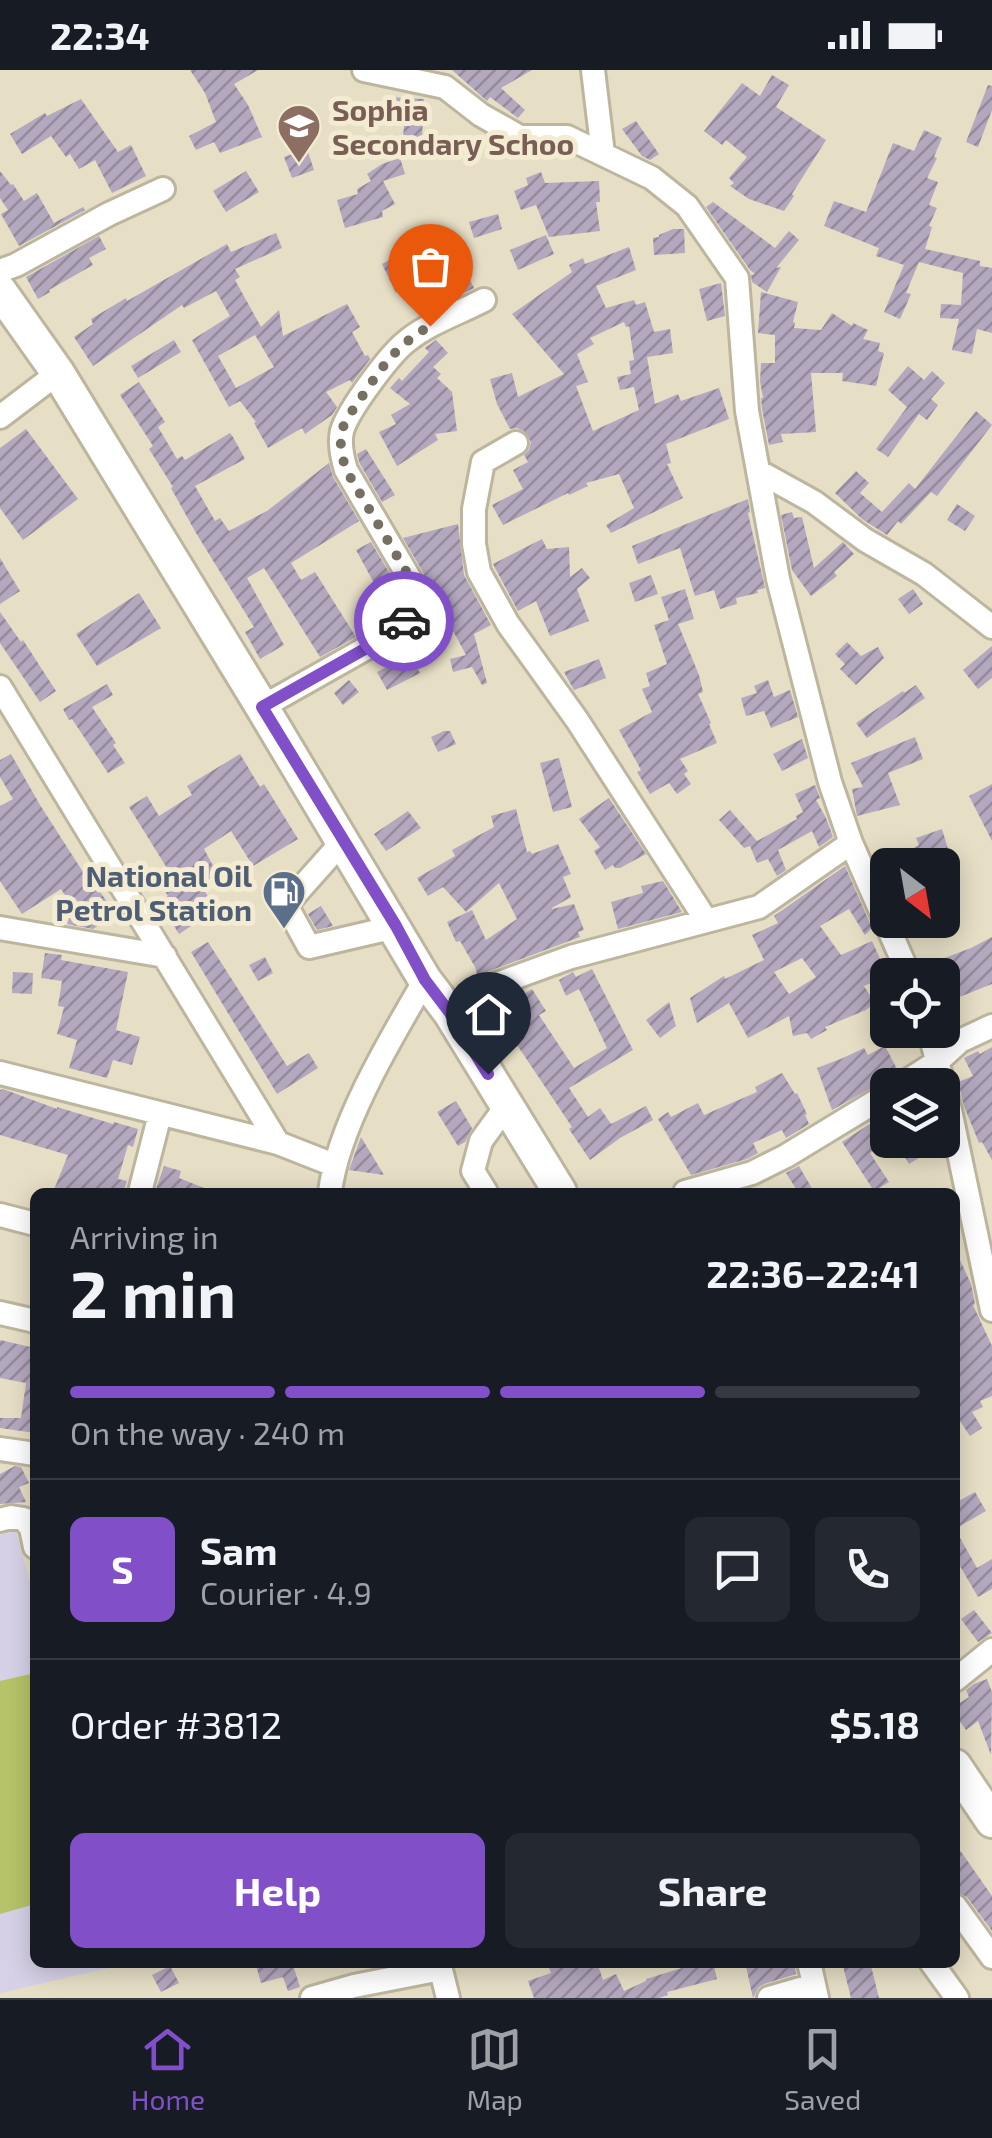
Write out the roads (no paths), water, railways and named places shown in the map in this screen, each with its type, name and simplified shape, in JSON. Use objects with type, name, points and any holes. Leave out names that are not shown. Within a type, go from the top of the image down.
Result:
[{"type":"highway","points":[[0,291],[58,373],[396,926],[425,980],[450,1013],[557,1188]]},
{"type":"highway","points":[[960,1775],[992,1821]]},
{"type":"street","points":[[364,70],[445,87],[481,115],[520,137],[567,137],[652,178],[686,206],[737,278],[747,411],[778,578],[830,782],[851,843],[902,958]]},
{"type":"street","points":[[593,70],[603,154]]},
{"type":"street","points":[[0,271],[164,188]]},
{"type":"street","points":[[262,707],[386,637],[406,619],[414,601],[410,578],[346,470],[341,454],[342,430],[391,355],[408,339],[484,300]]},
{"type":"street","points":[[0,416],[58,373]]},
{"type":"street","points":[[516,444],[483,462],[474,509],[479,572],[508,624],[577,720],[706,920]]},
{"type":"street","points":[[758,471],[814,502],[866,540],[924,574],[992,627]]},
{"type":"street","points":[[0,687],[278,1142]]},
{"type":"street","points":[[343,842],[286,905],[309,946],[396,926]]},
{"type":"street","points":[[450,1013],[494,984],[570,957],[760,907],[851,843]]},
{"type":"street","points":[[0,928],[165,956]]},
{"type":"street","points":[[331,1188],[334,1165],[359,1104],[425,980]]},
{"type":"street","points":[[927,1068],[960,1042],[992,1026]]},
{"type":"street","points":[[934,1048],[992,1310]]},
{"type":"street","points":[[0,1073],[278,1142],[334,1165]]},
{"type":"street","points":[[484,1188],[473,1171],[482,1141],[507,1105]]},
{"type":"street","points":[[699,1188],[752,1173],[870,1105]]},
{"type":"street","points":[[141,1188],[160,1114]]},
{"type":"street","points":[[0,1215],[30,1223]]},
{"type":"street","points":[[0,1312],[30,1319]]},
{"type":"street","points":[[0,1448],[30,1453]]},
{"type":"street","points":[[0,1520],[12,1516],[24,1519],[30,1527]]},
{"type":"street","points":[[960,1676],[992,1650]]},
{"type":"street","points":[[960,1913],[992,1957]]},
{"type":"street","points":[[312,1998],[431,1968]]},
{"type":"street","points":[[440,1968],[448,1998]]},
{"type":"street","points":[[935,1968],[957,1998]]},
{"type":"street","points":[[769,1998],[814,1982]]},
{"type":"place","name":"Sophia Secondary Schoo","points":[[299,164]]},
{"type":"place","name":"National Oil Petrol Station","points":[[284,930]]}]
